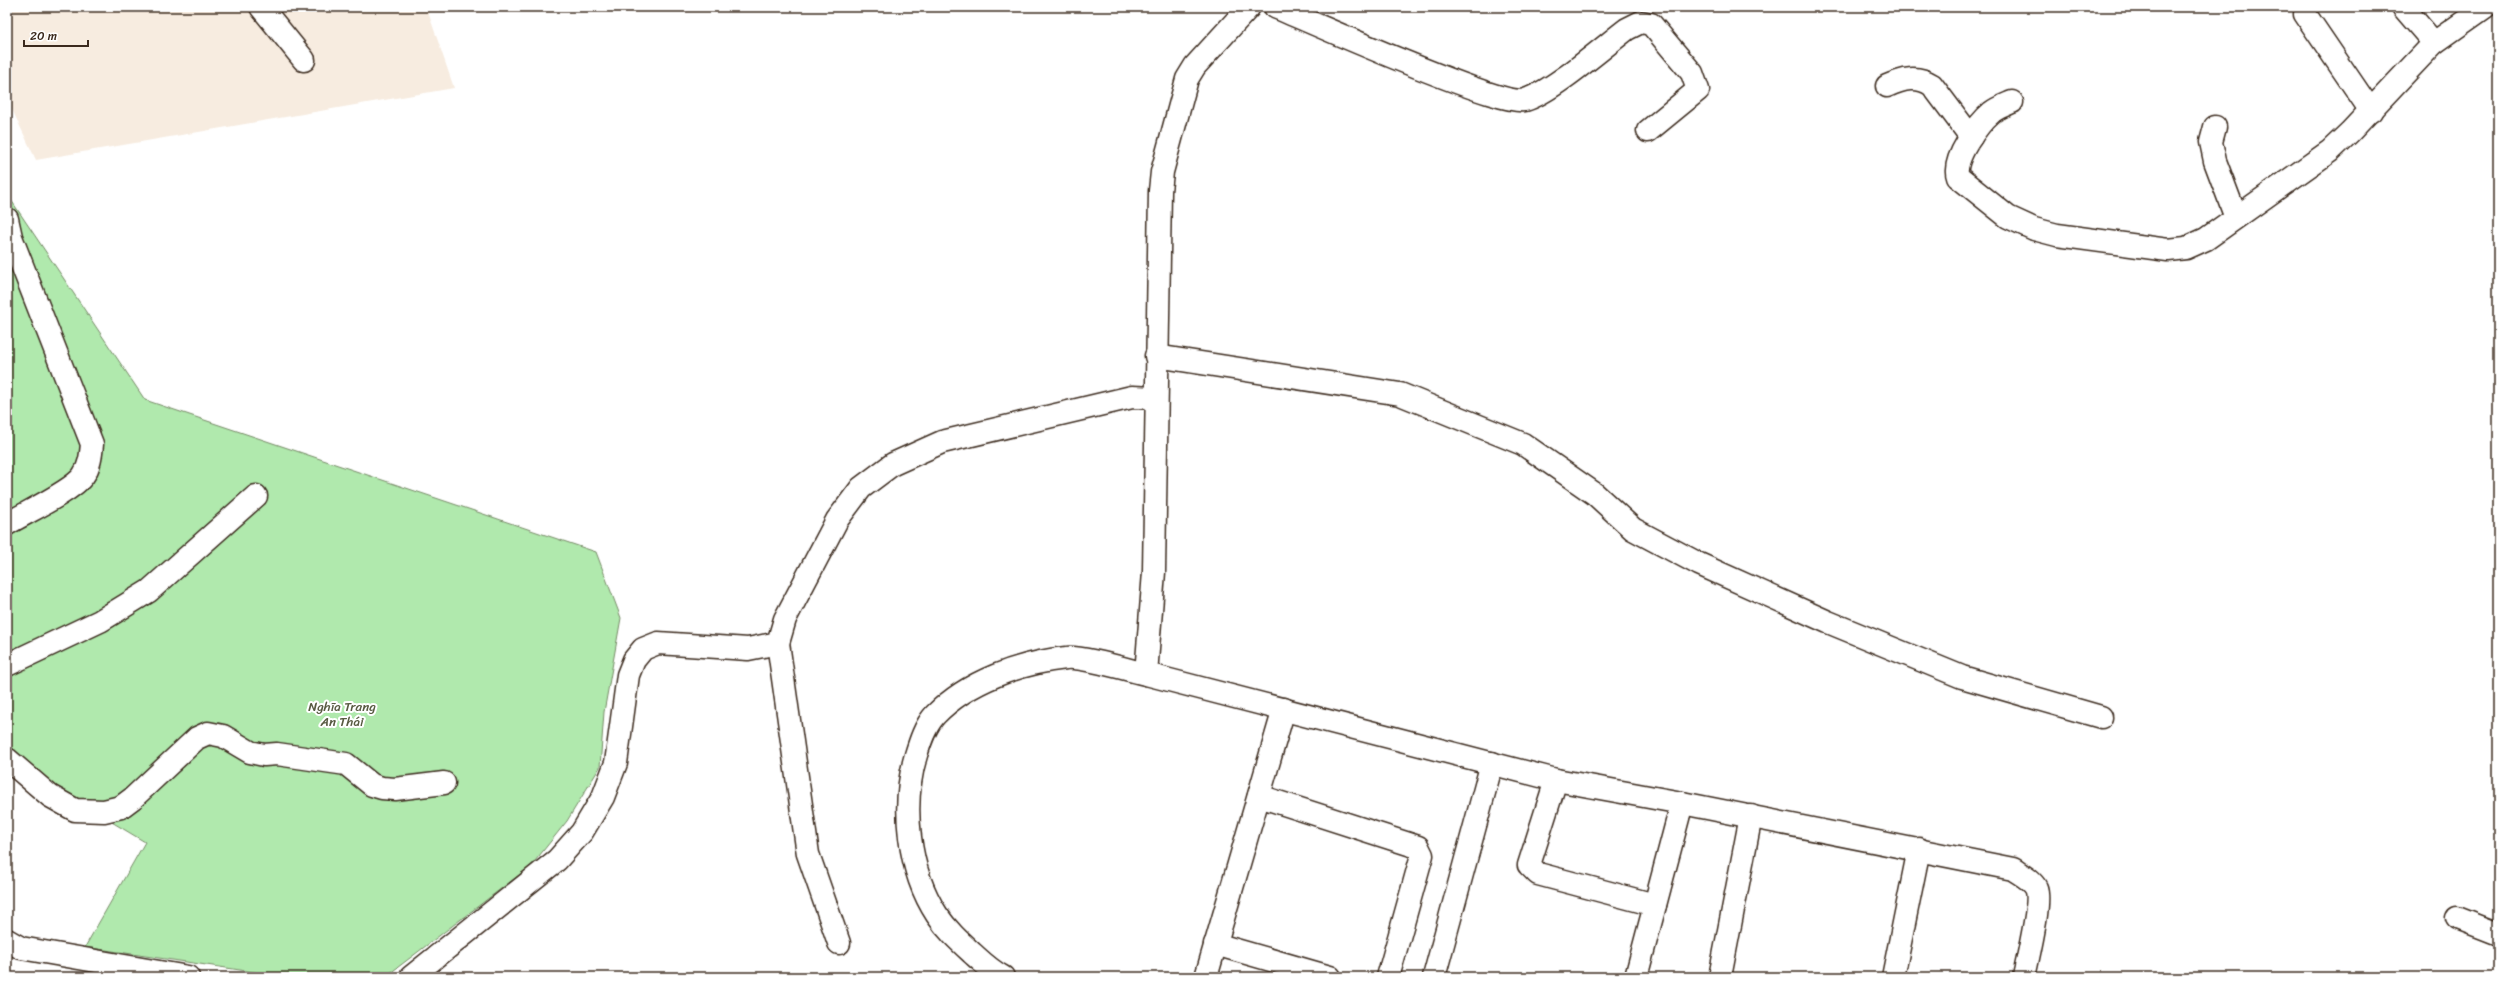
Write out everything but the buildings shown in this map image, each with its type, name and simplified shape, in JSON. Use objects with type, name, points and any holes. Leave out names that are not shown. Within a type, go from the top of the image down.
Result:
[{"type":"street","points":[[261,7],[304,60]]},
{"type":"street","points":[[1146,674],[1154,572],[1156,356],[1160,191],[1164,165],[1187,79],[1195,66],[1248,7]]},
{"type":"street","points":[[1275,7],[1479,91],[1523,101],[1549,88],[1627,29],[1641,22],[1652,24],[1692,73],[1698,90],[1648,131]]},
{"type":"street","points":[[2403,7],[2434,44]]},
{"type":"street","points":[[2012,102],[1994,111],[1981,123],[1971,137],[1957,168],[1958,177],[2008,217],[2034,229],[2057,235],[2168,250],[2186,248],[2206,239],[2330,151],[2371,111],[2434,44],[2485,7]]},
{"type":"street","points":[[2305,14],[2371,111]]},
{"type":"street","points":[[1887,86],[1900,80],[1924,79],[1932,85],[1971,137]]},
{"type":"street","points":[[2215,128],[2211,142],[2215,161],[2236,217]]},
{"type":"street","points":[[7,219],[11,237],[92,444],[90,461],[82,477],[69,487],[7,524]]},
{"type":"street","points":[[1156,356],[1400,394],[1523,444],[1595,494],[1633,529],[1699,564],[1828,622],[1962,677],[2101,717]]},
{"type":"street","points":[[839,943],[808,854],[778,643],[785,619],[837,520],[860,488],[893,464],[942,442],[1132,397],[1156,398]]},
{"type":"street","points":[[7,665],[100,621],[149,591],[256,496]]},
{"type":"street","points":[[411,977],[557,860],[582,832],[603,797],[616,763],[628,675],[634,660],[643,649],[658,643],[748,648],[778,643]]},
{"type":"street","points":[[1002,977],[993,972],[952,935],[936,914],[912,852],[907,818],[911,772],[925,731],[935,716],[958,696],[991,678],[1030,665],[1068,658],[1146,674],[1556,780],[1751,816],[2013,869],[2026,877],[2036,888],[2038,903],[2024,977]]},
{"type":"street","points":[[1206,977],[1284,709]]},
{"type":"street","points":[[7,760],[50,796],[75,810],[87,811],[121,807],[133,798],[197,738],[208,733],[223,736],[250,752],[264,755],[276,754],[346,764],[372,785],[382,788],[395,789],[444,783]]},
{"type":"street","points":[[1434,977],[1492,763]]},
{"type":"street","points":[[1556,780],[1529,865],[1530,868],[1538,874],[1655,905]]},
{"type":"street","points":[[1259,796],[1418,847],[1422,855],[1388,977]]},
{"type":"street","points":[[1636,977],[1682,803]]},
{"type":"street","points":[[1720,977],[1751,816]]},
{"type":"street","points":[[1894,977],[1919,849]]},
{"type":"street","points":[[2457,918],[2498,934]]},
{"type":"street","points":[[7,940],[21,948],[121,971],[188,977]]},
{"type":"street","points":[[1216,944],[1330,977]]},
{"type":"shaded area","points":[[7,7],[430,7],[427,9],[454,88],[36,160],[7,99]]},
{"type":"green space","name":"Nghĩa Trang An Thái","points":[[7,194],[145,400],[596,552],[621,618],[604,712],[600,767],[567,821],[531,866],[385,977],[287,977],[85,947],[145,842],[7,759]]}]
